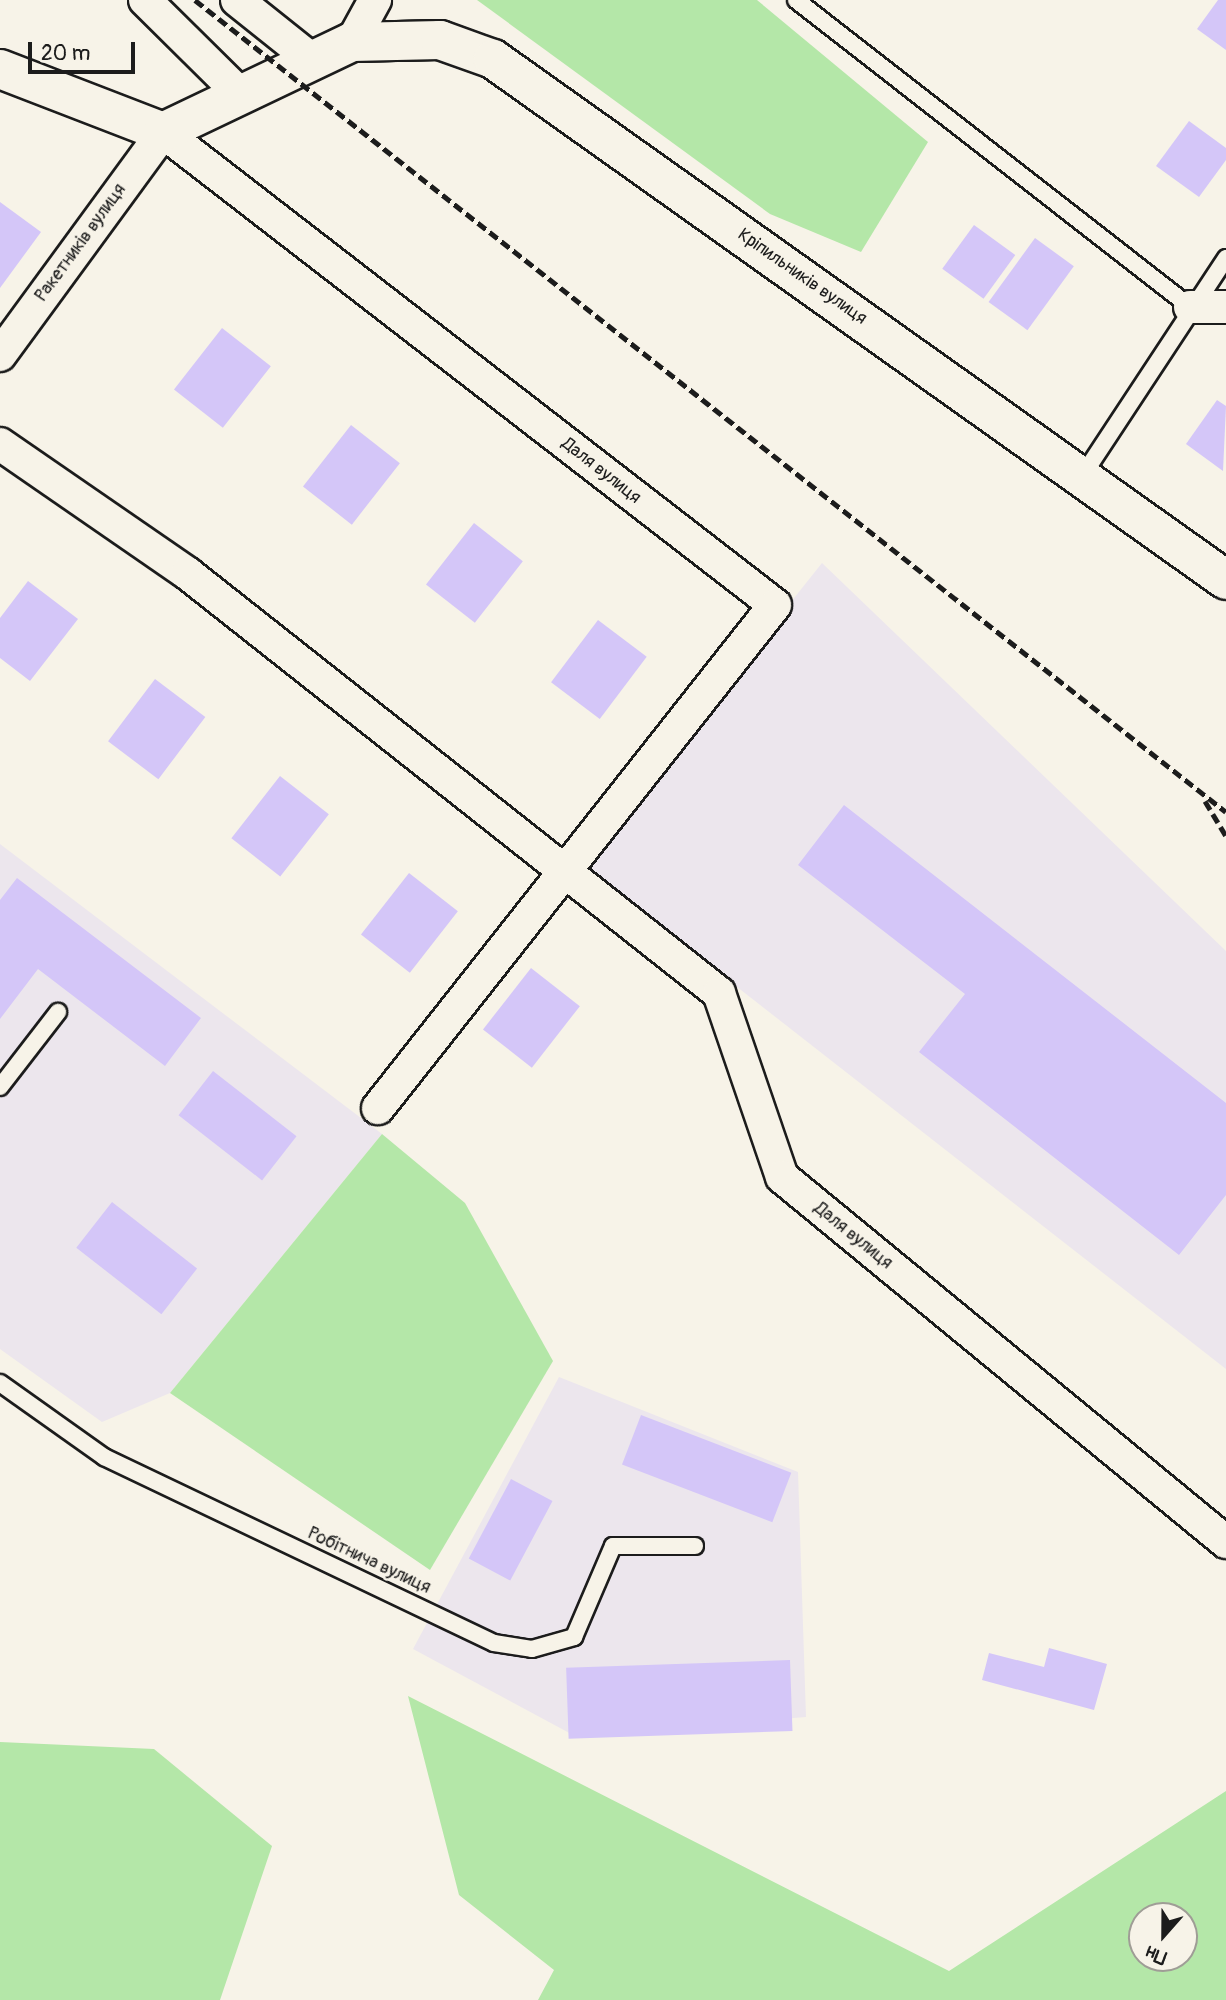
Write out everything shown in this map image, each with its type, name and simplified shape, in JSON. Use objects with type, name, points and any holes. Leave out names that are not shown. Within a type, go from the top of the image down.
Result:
[{"type":"street","points":[[145,0],[241,95]]},
{"type":"street","points":[[237,0],[311,59]]},
{"type":"street","points":[[352,42],[375,0]]},
{"type":"street","name":"Кріпильників вулиця","points":[[163,132],[311,59],[352,42],[440,40],[493,59],[1083,475],[1226,580]]},
{"type":"street","points":[[0,69],[163,132]]},
{"type":"street","name":"Ракетників вулиця","points":[[0,355],[163,132]]},
{"type":"street","name":"Даля вулиця","points":[[163,132],[775,605],[378,1108]]},
{"type":"street","points":[[1190,307],[1226,307]]},
{"type":"street","name":"Даля вулиця","points":[[0,444],[187,573],[568,869],[719,993],[782,1177],[1226,1542]]},
{"type":"lane","points":[[796,0],[1190,307]]},
{"type":"lane","points":[[1083,475],[1190,307],[1226,258]]},
{"type":"lane","points":[[0,1087],[58,1012]]},
{"type":"lane","name":"Робітнича вулиця","points":[[0,1383],[104,1457],[494,1643],[532,1649],[574,1637],[599,1592],[613,1546],[695,1546]]},
{"type":"shaded area","points":[[822,563],[1226,951],[1226,1369],[581,865]]},
{"type":"shaded area","points":[[0,844],[382,1134],[170,1393],[102,1422],[0,1349]]},
{"type":"shaded area","points":[[559,1377],[798,1472],[806,1717],[575,1736],[413,1649]]},
{"type":"green space","points":[[477,0],[757,0],[928,142],[861,252],[770,214]]},
{"type":"green space","points":[[382,1134],[465,1203],[553,1361],[430,1570],[170,1393]]},
{"type":"green space","points":[[408,1696],[949,1971],[1226,1791],[1226,2000],[538,2000],[554,1970],[459,1895]]},
{"type":"green space","points":[[0,1742],[154,1749],[272,1846],[220,2000],[0,2000]]},
{"type":"building","points":[[1218,0],[1226,0],[1226,50],[1197,29]]},
{"type":"building","points":[[1189,121],[1226,148],[1226,160],[1199,197],[1156,166]]},
{"type":"building","points":[[0,202],[41,232],[0,288]]},
{"type":"building","points":[[974,225],[1015,255],[984,299],[942,269]]},
{"type":"building","points":[[1035,238],[1074,266],[1027,330],[989,302]]},
{"type":"building","points":[[222,328],[271,366],[223,428],[174,389]]},
{"type":"building","points":[[1217,400],[1226,406],[1223,471],[1186,444]]},
{"type":"building","points":[[351,425],[400,463],[352,525],[303,486]]},
{"type":"building","points":[[474,523],[523,561],[475,623],[426,584]]},
{"type":"building","points":[[28,581],[78,619],[30,681],[0,658],[0,618]]},
{"type":"building","points":[[598,620],[647,657],[600,719],[551,682]]},
{"type":"building","points":[[155,679],[205,717],[158,779],[108,741]]},
{"type":"building","points":[[280,776],[329,814],[280,876],[231,838]]},
{"type":"building","points":[[844,805],[1226,1103],[1226,1195],[1179,1255],[919,1052],[965,994],[798,865]]},
{"type":"building","points":[[409,873],[458,911],[410,973],[361,934]]},
{"type":"building","points":[[17,878],[201,1018],[165,1066],[38,969],[0,1019],[0,900]]},
{"type":"building","points":[[531,968],[580,1006],[532,1068],[483,1029]]},
{"type":"building","points":[[213,1071],[297,1136],[262,1180],[179,1115]]},
{"type":"building","points":[[112,1202],[197,1268],[161,1314],[76,1248]]},
{"type":"building","points":[[641,1415],[791,1473],[772,1522],[622,1464]]},
{"type":"building","points":[[511,1479],[552,1501],[510,1581],[469,1558]]},
{"type":"building","points":[[1049,1648],[1107,1664],[1094,1710],[982,1680],[989,1653],[1044,1667]]},
{"type":"building","points":[[790,1660],[792,1731],[569,1739],[566,1668]]},
{"type":"railway","points":[[195,0],[1226,812]]},
{"type":"railway","points":[[1205,801],[1226,836]]}]
